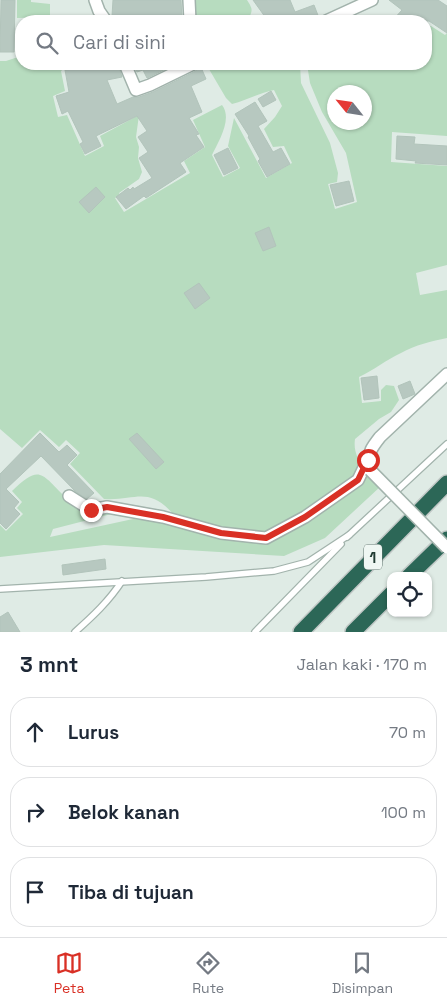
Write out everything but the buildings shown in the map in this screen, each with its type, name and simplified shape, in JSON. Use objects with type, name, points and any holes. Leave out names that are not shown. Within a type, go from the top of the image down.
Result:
[{"type":"highway","name":"1","points":[[301,632],[447,484]]},
{"type":"highway","points":[[414,572],[447,539]]},
{"type":"highway","points":[[353,632],[387,598]]},
{"type":"street","points":[[95,0],[102,15]]},
{"type":"street","points":[[189,0],[190,15]]},
{"type":"street","points":[[339,15],[372,0]]},
{"type":"street","points":[[128,70],[136,90],[150,86],[181,70]]},
{"type":"street","points":[[69,496],[91,510],[107,507],[163,517],[221,533],[266,538],[305,517],[358,480],[372,447],[380,437],[447,374]]},
{"type":"street","points":[[369,457],[370,470],[447,548]]},
{"type":"lane","points":[[255,632],[349,536],[447,444]]},
{"type":"lane","points":[[0,589],[206,577],[291,568],[308,562],[349,536]]},
{"type":"lane","points":[[75,632],[107,602],[122,581]]},
{"type":"green space","points":[[17,0],[31,0],[31,2],[50,4],[50,15],[17,15]]},
{"type":"green space","points":[[193,0],[247,0],[251,9],[250,15],[194,15]]},
{"type":"green space","points":[[432,27],[445,35],[447,33],[447,136],[392,132],[391,162],[447,166],[447,265],[416,273],[420,295],[447,290],[447,338],[406,350],[359,377],[362,403],[381,401],[381,390],[386,385],[394,386],[399,400],[391,412],[379,419],[355,439],[358,459],[381,486],[325,538],[284,556],[104,545],[0,557],[0,525],[6,531],[23,514],[17,508],[22,502],[12,491],[29,477],[35,475],[45,478],[77,508],[95,512],[127,510],[53,529],[50,537],[133,519],[168,521],[174,515],[157,500],[149,497],[104,499],[70,464],[80,453],[66,440],[59,447],[40,430],[22,448],[0,429],[0,61],[15,58],[15,70],[62,70],[65,91],[53,96],[58,117],[67,115],[85,156],[104,146],[100,136],[139,115],[136,137],[139,147],[138,158],[142,172],[139,179],[115,198],[124,212],[190,173],[184,161],[205,147],[193,120],[222,105],[226,117],[225,124],[212,155],[223,177],[240,168],[228,146],[234,118],[266,178],[292,163],[284,146],[273,147],[264,129],[282,106],[274,90],[232,104],[226,98],[210,70],[300,70],[301,83],[330,143],[338,173],[337,182],[328,184],[335,209],[357,202],[346,153],[333,130],[372,130],[372,85],[327,85],[327,121],[310,83],[308,70],[432,70]]},
{"type":"route","points":[[91,510],[107,507],[163,517],[221,533],[266,538],[305,517],[358,480],[369,457],[368,460]]}]
